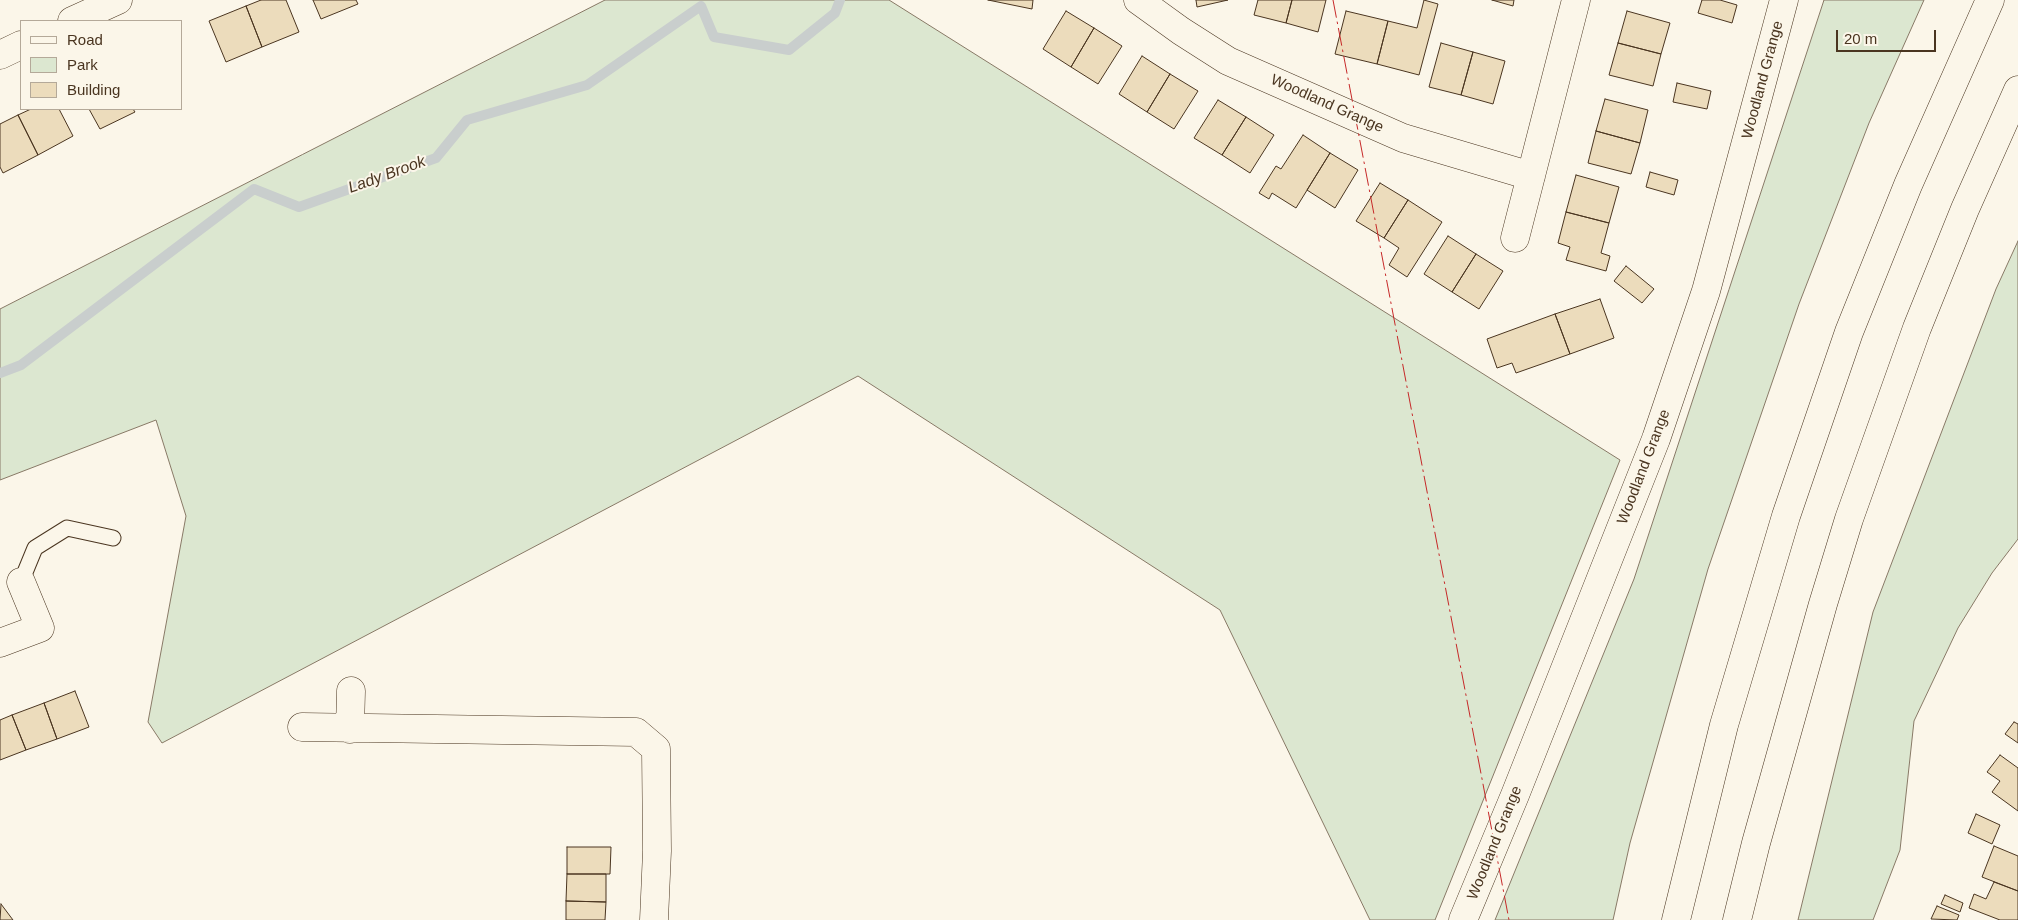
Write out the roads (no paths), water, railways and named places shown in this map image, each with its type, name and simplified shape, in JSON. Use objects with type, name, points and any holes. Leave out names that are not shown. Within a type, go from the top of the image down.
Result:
[{"type":"main road","points":[[74,20],[118,0]]},
{"type":"main road","name":"Woodland Grange","points":[[1138,0],[1181,31],[1228,61],[1403,138],[1531,176]]},
{"type":"main road","points":[[1515,238],[1576,0]]},
{"type":"main road","name":"Woodland Grange","points":[[1463,920],[1515,795],[1659,430],[1706,290],[1784,0]]},
{"type":"main road","points":[[1676,920],[1724,726],[1792,498],[1849,332],[1908,185],[1990,0]]},
{"type":"main road","points":[[0,55],[20,45]]},
{"type":"main road","points":[[1738,920],[1756,844],[1823,604],[1849,519],[1921,319],[1965,209],[2018,90]]},
{"type":"main road","points":[[0,643],[40,628],[21,582]]},
{"type":"main road","points":[[350,729],[351,691]]},
{"type":"main road","points":[[302,727],[636,732],[656,749],[657,851],[654,920]]},
{"type":"lane","points":[[21,582],[35,548],[67,528],[113,538]]},
{"type":"waterway","name":"Lady Brook","points":[[0,373],[21,365],[254,189],[299,207],[436,158],[467,120],[587,85],[701,6],[714,37],[789,50],[835,13],[840,0]]}]
